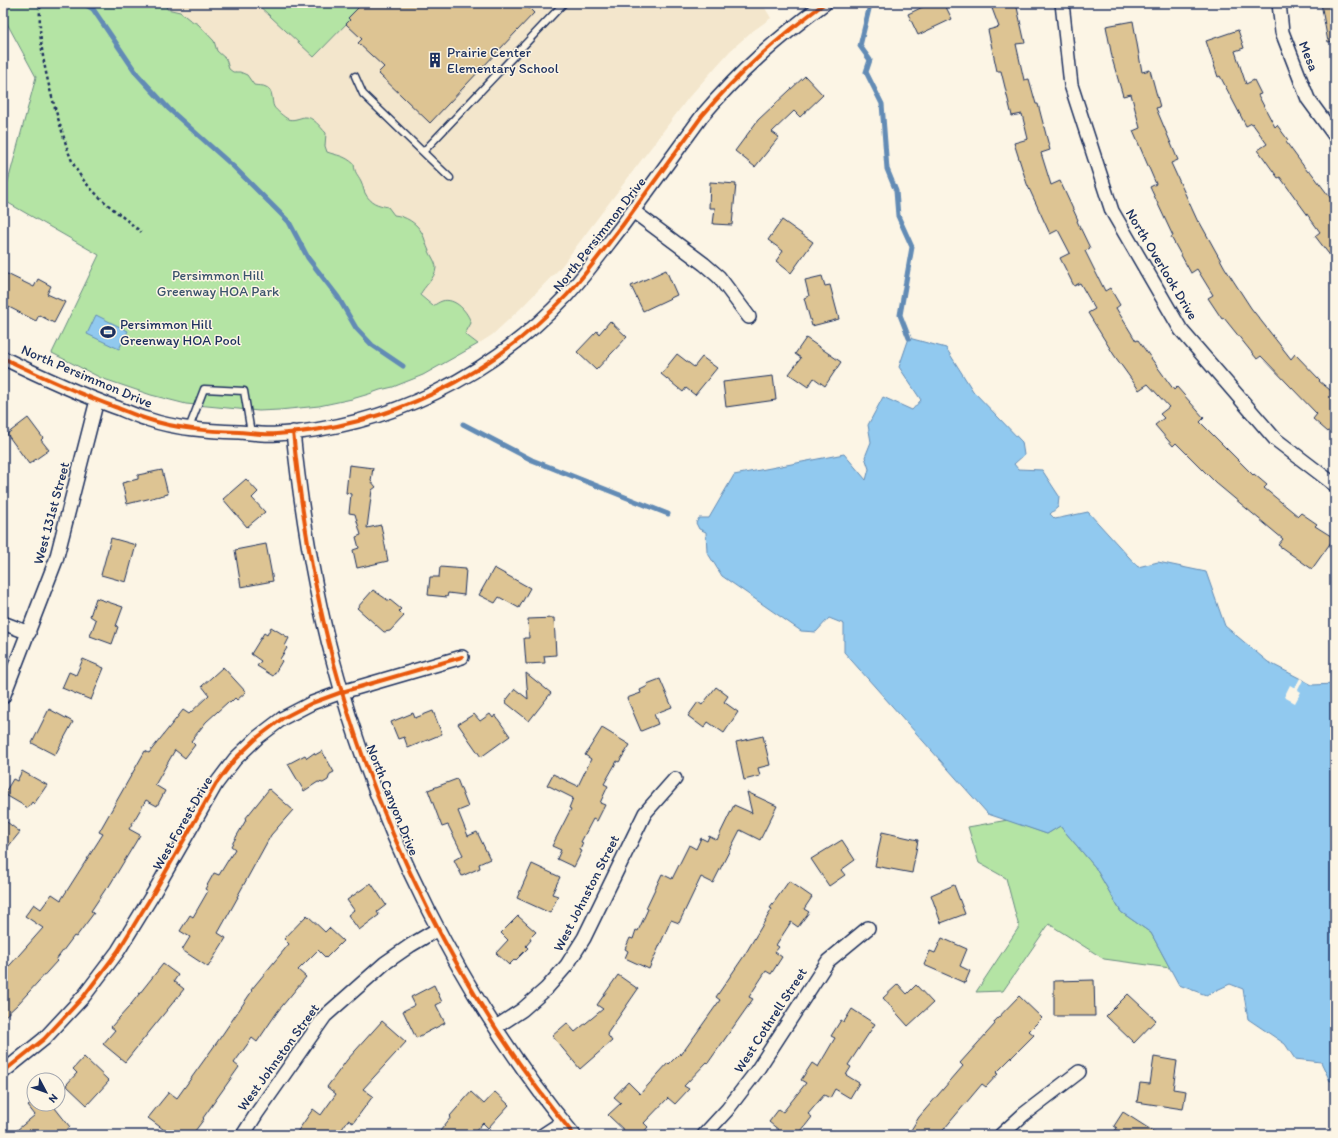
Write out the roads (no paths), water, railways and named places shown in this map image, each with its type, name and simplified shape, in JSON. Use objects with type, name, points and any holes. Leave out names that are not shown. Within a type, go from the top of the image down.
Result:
[{"type":"street","name":"North Persimmon Drive","points":[[3,358],[97,400],[147,419],[209,431],[275,434],[337,426],[379,416],[431,395],[467,377],[525,336],[566,295],[602,253],[702,116],[720,95],[776,40],[825,3]]},
{"type":"street","name":"North Overlook Drive","points":[[1062,3],[1070,84],[1112,211],[1181,330],[1275,440],[1335,486]]},
{"type":"street","name":"Mesa","points":[[1279,3],[1282,32],[1308,99],[1335,136]]},
{"type":"street","points":[[633,211],[719,277],[749,317]]},
{"type":"street","name":"West 131st Street","points":[[3,697],[56,560],[97,400]]},
{"type":"street","name":"North Canyon Drive","points":[[293,432],[300,496],[313,571],[332,657],[361,752],[390,826],[422,898],[469,985],[531,1080],[562,1122],[574,1135]]},
{"type":"street","points":[[3,623],[29,632]]},
{"type":"street","name":"West Forest Drive","points":[[3,1072],[49,1033],[84,996],[118,951],[153,894],[216,784],[235,759],[258,737],[284,718],[312,703],[342,692],[462,657]]},
{"type":"street","name":"West Johnston Street","points":[[496,1027],[522,1010],[546,989],[567,965],[584,938],[645,814],[675,779]]},
{"type":"street","name":"West Cothrell Street","points":[[704,1135],[727,1110],[756,1072],[828,961],[868,928]]},
{"type":"street","name":"West Johnston Street","points":[[243,1135],[325,1016],[385,963],[438,929]]},
{"type":"street","points":[[1001,1135],[1024,1114],[1079,1072]]},
{"type":"street","points":[[543,1135],[562,1122]]},
{"type":"lane","points":[[423,152],[564,3]]},
{"type":"lane","points":[[355,76],[363,94],[450,178]]},
{"type":"lane","points":[[189,428],[204,389],[244,391],[251,433]]},
{"type":"water","name":"Persimmon Hill Greenway HOA Pool","points":[[96,315],[128,331],[119,349],[87,334]]},
{"type":"water","points":[[909,338],[946,348],[973,391],[1022,442],[1024,455],[1014,464],[1018,469],[1042,470],[1059,496],[1058,507],[1050,514],[1055,519],[1088,512],[1138,567],[1158,562],[1206,572],[1225,626],[1268,662],[1312,685],[1335,684],[1335,1080],[1330,1081],[1321,1062],[1295,1059],[1285,1044],[1248,1019],[1243,989],[1230,984],[1206,995],[1179,985],[1151,933],[1121,912],[1095,867],[1060,826],[1047,834],[988,814],[844,652],[844,624],[829,618],[816,632],[801,631],[722,576],[707,552],[706,532],[699,529],[696,523],[699,518],[709,518],[734,475],[844,454],[866,480],[869,469],[865,457],[871,442],[868,425],[883,397],[912,410],[921,400],[899,367]]},
{"type":"waterway","points":[[83,3],[93,9],[137,74],[169,109],[234,167],[289,222],[308,258],[338,297],[356,328],[372,345],[403,366]]},
{"type":"waterway","points":[[869,9],[860,46],[870,60],[866,72],[882,104],[887,169],[896,191],[898,216],[912,247],[900,315],[909,338]]},
{"type":"waterway","points":[[463,424],[532,460],[668,514]]},
{"type":"place","name":"Prairie Center Elementary School","points":[[435,60]]},
{"type":"place","name":"Persimmon Hill Greenway HOA Pool","points":[[108,332]]},
{"type":"park label","name":"Persimmon Hill Greenway HOA Park","points":[[218,284]]}]
